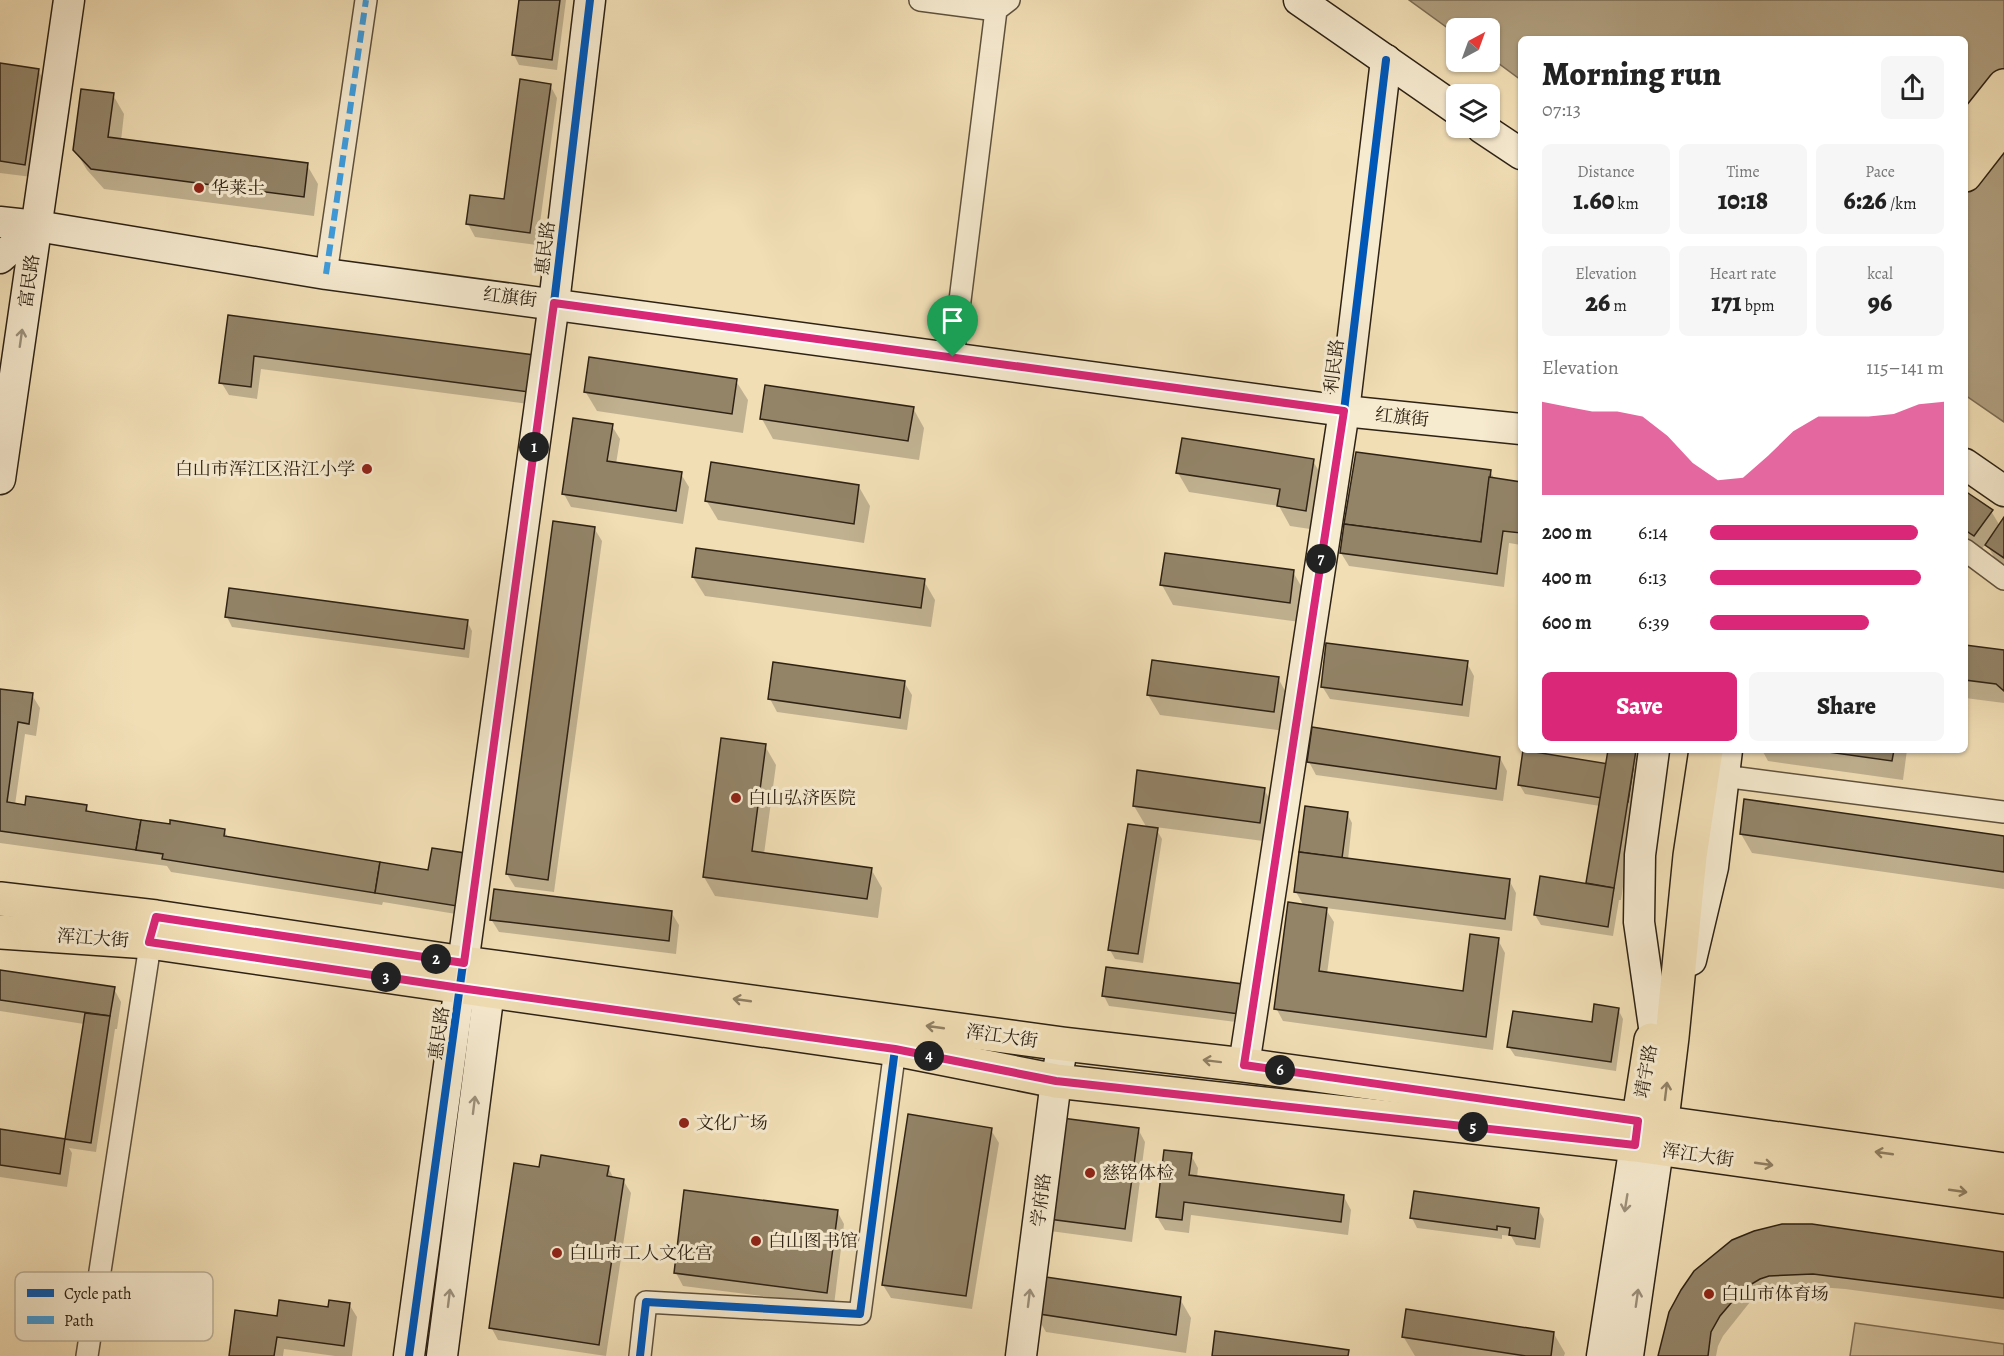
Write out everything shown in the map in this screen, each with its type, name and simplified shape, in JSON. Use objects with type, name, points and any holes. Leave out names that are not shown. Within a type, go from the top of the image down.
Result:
[{"type":"main road","points":[[1968,131],[2004,86]]},
{"type":"main road","points":[[1968,171],[2004,125]]},
{"type":"main road","points":[[1682,856],[1690,753]]},
{"type":"main road","points":[[1682,856],[1719,759]]},
{"type":"main road","name":"靖宇路","points":[[1648,1135],[1663,1032],[1682,856]]},
{"type":"main road","name":"浑江大街","points":[[0,899],[152,929],[895,1049],[1056,1081],[2004,1170]]},
{"type":"main road","name":"浑江大街","points":[[0,932],[152,929]]},
{"type":"main road","name":"浑江大街","points":[[471,981],[1244,1065],[2004,1197]]},
{"type":"street","name":"富民路","points":[[0,479],[69,0]]},
{"type":"street","points":[[326,274],[366,0]]},
{"type":"street","name":"惠民路","points":[[410,1356],[471,981],[590,0]]},
{"type":"street","points":[[920,0],[1003,5],[953,357]]},
{"type":"street","points":[[1299,0],[1446,102]]},
{"type":"street","name":"利民路","points":[[1244,1065],[1344,411],[1386,60]]},
{"type":"street","points":[[1497,138],[1518,152]]},
{"type":"street","name":"红旗街","points":[[0,222],[37,226],[326,274],[1344,411],[1518,429]]},
{"type":"street","name":"富民路","points":[[0,258],[37,226]]},
{"type":"street","points":[[1968,466],[2004,491]]},
{"type":"street","points":[[1968,552],[2004,579]]},
{"type":"street","points":[[1654,753],[1640,855],[1639,922],[1663,1032]]},
{"type":"street","points":[[1663,1032],[1713,867],[1719,759],[2004,812]]},
{"type":"street","points":[[100,1272],[152,929]]},
{"type":"street","name":"惠民路","points":[[442,1356],[471,981]]},
{"type":"street","name":"学府路","points":[[1021,1356],[1056,1081],[1063,1044]]},
{"type":"street","points":[[640,1356],[646,1302],[860,1314],[895,1049]]},
{"type":"street","name":"靖宇路","points":[[1602,1356],[1648,1135]]},
{"type":"street","name":"靖宇路","points":[[1628,1356],[1648,1135]]},
{"type":"street","points":[[87,1356],[89,1341]]},
{"type":"shaded area","points":[[1409,0],[2004,0],[2004,422],[1968,397],[1968,36],[1518,36],[1518,78],[1500,64],[1500,18],[1446,18],[1446,27]]},
{"type":"shaded area","points":[[1855,1323],[2004,1344],[2004,1356],[1850,1356]]},
{"type":"building","points":[[519,0],[560,0],[552,60],[512,55]]},
{"type":"building","points":[[0,63],[39,69],[25,165],[0,161]]},
{"type":"building","points":[[520,79],[551,84],[530,233],[466,224],[470,195],[504,199]]},
{"type":"building","points":[[81,89],[114,93],[108,137],[308,163],[304,197],[91,169],[73,150]]},
{"type":"building","points":[[228,315],[534,355],[529,392],[254,356],[251,387],[219,383]]},
{"type":"building","points":[[589,357],[737,379],[732,414],[584,392]]},
{"type":"building","points":[[765,385],[914,407],[908,441],[760,419]]},
{"type":"building","points":[[573,418],[613,424],[607,461],[682,472],[676,511],[562,494]]},
{"type":"building","points":[[1182,438],[1314,459],[1306,511],[1277,506],[1280,489],[1176,473]]},
{"type":"building","points":[[1356,452],[1491,470],[1481,542],[1344,524]]},
{"type":"building","points":[[711,462],[859,485],[854,524],[705,501]]},
{"type":"building","points":[[1489,477],[1518,482],[1518,533],[1503,531],[1497,574],[1340,553],[1344,524],[1481,542]]},
{"type":"building","points":[[1968,493],[1993,510],[1974,536],[1968,532]]},
{"type":"building","points":[[2004,517],[2004,558],[1985,545]]},
{"type":"building","points":[[553,521],[595,527],[548,880],[506,874]]},
{"type":"building","points":[[696,548],[925,579],[921,608],[692,577]]},
{"type":"building","points":[[1165,553],[1294,570],[1290,603],[1160,585]]},
{"type":"building","points":[[229,588],[468,620],[464,649],[225,617]]},
{"type":"building","points":[[1326,643],[1468,661],[1462,705],[1321,687]]},
{"type":"building","points":[[1968,645],[2004,650],[2004,691],[1996,684],[1968,680]]},
{"type":"building","points":[[1152,660],[1279,677],[1274,712],[1147,695]]},
{"type":"building","points":[[773,662],[905,681],[900,718],[768,699]]},
{"type":"building","points":[[0,689],[33,693],[29,724],[18,722],[7,802],[25,805],[26,796],[87,805],[86,811],[141,820],[136,850],[0,831]]},
{"type":"building","points":[[1312,727],[1500,757],[1496,789],[1307,762]]},
{"type":"building","name":"白山弘济医院","points":[[721,738],[766,744],[752,851],[872,868],[867,899],[703,877]]},
{"type":"building","points":[[1523,753],[1541,753],[1633,768],[1628,802],[1518,785]]},
{"type":"building","points":[[1608,753],[1636,753],[1614,888],[1586,883]]},
{"type":"building","points":[[1835,753],[1893,753],[1892,761]]},
{"type":"building","points":[[1137,770],[1265,788],[1260,823],[1133,806]]},
{"type":"building","points":[[1744,799],[2004,836],[2004,872],[1740,834]]},
{"type":"building","points":[[1305,806],[1348,812],[1342,858],[1299,852]]},
{"type":"building","points":[[141,820],[170,824],[170,820],[225,829],[224,836],[380,862],[375,893],[162,859],[163,854],[136,850]]},
{"type":"building","points":[[1128,824],[1158,828],[1138,954],[1108,950]]},
{"type":"building","points":[[432,848],[465,853],[457,906],[375,893],[380,862],[428,870]]},
{"type":"building","points":[[1299,852],[1510,879],[1505,919],[1294,892]]},
{"type":"building","points":[[1540,876],[1614,888],[1608,927],[1534,915]]},
{"type":"building","points":[[494,889],[672,911],[669,941],[490,920]]},
{"type":"building","points":[[1288,902],[1327,908],[1319,971],[1463,991],[1470,934],[1499,938],[1486,1037],[1274,1009]]},
{"type":"building","points":[[1106,967],[1243,984],[1239,1014],[1102,996]]},
{"type":"building","points":[[0,970],[115,987],[110,1016],[0,1000]]},
{"type":"building","points":[[1594,1004],[1619,1008],[1611,1062],[1507,1047],[1513,1011],[1592,1022]]},
{"type":"building","points":[[85,1013],[110,1016],[91,1143],[65,1139]]},
{"type":"building","points":[[908,1114],[992,1128],[966,1296],[882,1285]]},
{"type":"building","name":"慈铭体检","points":[[1054,1117],[1139,1128],[1125,1229],[1041,1218]]},
{"type":"building","points":[[0,1129],[65,1139],[60,1174],[0,1165]]},
{"type":"building","points":[[1164,1150],[1192,1153],[1189,1175],[1344,1195],[1341,1222],[1184,1202],[1182,1220],[1156,1217]]},
{"type":"building","name":"白山市工人文化宫","points":[[541,1155],[609,1166],[607,1176],[624,1179],[599,1345],[489,1328],[514,1163],[539,1167]]},
{"type":"building","name":"白山图书馆","points":[[684,1190],[838,1210],[827,1293],[674,1273]]},
{"type":"building","points":[[1414,1191],[1539,1208],[1535,1239],[1509,1235],[1510,1228],[1497,1226],[1497,1230],[1410,1218]]},
{"type":"building","name":"白山市体育场","points":[[1782,1224],[1812,1224],[2004,1252],[2004,1298],[1813,1274],[1769,1276],[1743,1289],[1720,1316],[1711,1332],[1708,1356],[1658,1356],[1669,1312],[1694,1271],[1732,1240],[1754,1231]]},
{"type":"building","points":[[1039,1276],[1181,1297],[1176,1335],[1033,1313]]},
{"type":"building","points":[[279,1300],[328,1307],[329,1300],[350,1303],[344,1346],[277,1337],[274,1356],[229,1356],[235,1310],[277,1316]]},
{"type":"building","points":[[1406,1309],[1554,1332],[1551,1356],[1526,1356],[1402,1337]]},
{"type":"building","points":[[1215,1331],[1349,1350],[1348,1356],[1212,1356]]},
{"type":"marked path","points":[[326,274],[366,0]]},
{"type":"cycle path","points":[[409,1356],[554,303],[590,0]]},
{"type":"cycle path","points":[[1244,1065],[1344,411],[1386,60]]},
{"type":"cycle path","points":[[640,1356],[646,1302],[860,1314],[895,1049]]},
{"type":"place","name":"华莱士","points":[[199,188]]},
{"type":"place","name":"白山市浑江区沿江小学","points":[[367,469]]},
{"type":"place","name":"白山弘济医院","points":[[736,798]]},
{"type":"place","name":"文化广场","points":[[684,1123]]},
{"type":"place","name":"慈铭体检","points":[[1090,1173]]},
{"type":"place","name":"白山图书馆","points":[[756,1241]]},
{"type":"place","name":"白山市工人文化宫","points":[[557,1253]]},
{"type":"place","name":"白山市体育场","points":[[1709,1294]]},
{"type":"route","points":[[554,303],[953,357],[1344,411],[1244,1065],[1638,1121],[1635,1145],[1056,1081],[895,1049],[149,942],[156,917],[464,963],[554,303]]}]
